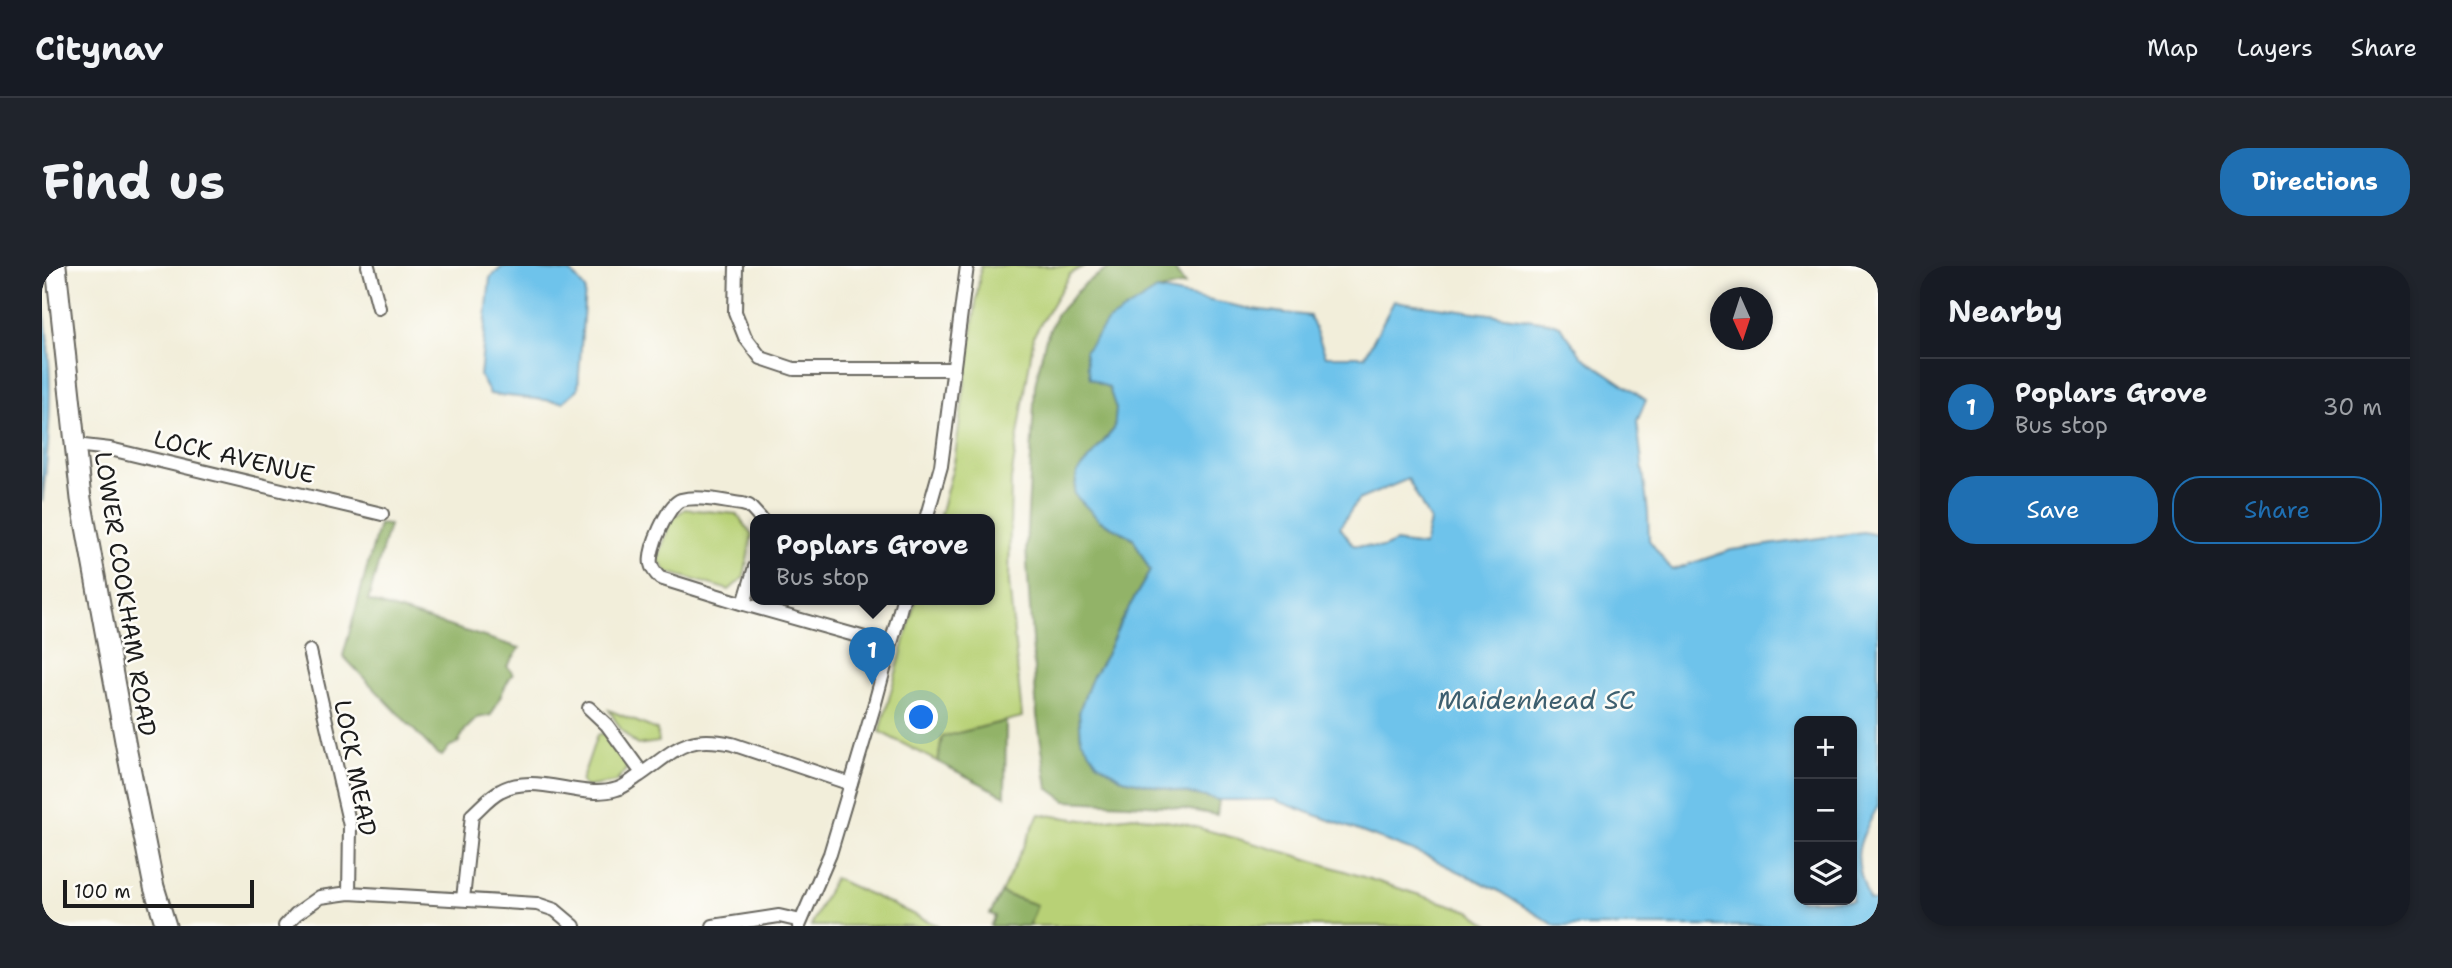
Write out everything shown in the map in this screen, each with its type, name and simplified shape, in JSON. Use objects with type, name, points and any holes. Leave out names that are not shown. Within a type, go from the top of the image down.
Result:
[{"type":"main road","name":"LOWER COOKHAM ROAD","points":[[56,266],[81,499],[154,887],[166,926]]},
{"type":"street","points":[[368,266],[379,308]]},
{"type":"street","points":[[736,266],[735,312],[745,337],[761,358],[794,369],[952,369]]},
{"type":"street","points":[[927,514],[941,466],[967,266]]},
{"type":"street","name":"LOCK AVENUE","points":[[76,448],[84,446],[110,449],[382,514]]},
{"type":"street","points":[[756,514],[749,506],[742,504],[694,499],[678,501],[669,509],[651,556],[653,570],[660,578],[890,645]]},
{"type":"street","points":[[744,604],[750,584]]},
{"type":"street","points":[[713,926],[779,916],[800,924],[830,854],[901,605]]},
{"type":"street","name":"LOCK MEAD","points":[[310,651],[350,826],[349,893]]},
{"type":"street","points":[[589,708],[607,725],[642,774]]},
{"type":"street","points":[[463,899],[472,815],[501,790],[523,784],[593,792],[618,789],[680,746],[695,741],[714,740],[851,785]]},
{"type":"street","points":[[285,926],[296,914],[320,897],[349,893],[537,904],[555,910],[574,926]]},
{"type":"green space","points":[[981,266],[1084,266],[1070,274],[1034,335],[1011,479],[1009,582],[1022,717],[942,737],[938,762],[880,732],[914,605],[995,605],[995,514],[940,514],[954,463]]},
{"type":"green space","points":[[1112,266],[1172,266],[1185,285],[1157,291],[1109,388],[1117,409],[1114,429],[1077,473],[1099,520],[1133,538],[1150,571],[1092,678],[1079,711],[1081,739],[1123,779],[1219,800],[1217,815],[1167,806],[1066,801],[1048,788],[1037,716],[1026,548],[1035,385],[1045,341],[1056,315],[1084,284]]},
{"type":"green space","points":[[685,509],[737,514],[750,532],[744,577],[729,590],[667,572],[658,560],[671,519]]},
{"type":"green space","points":[[379,524],[389,525],[368,601],[520,648],[507,666],[513,673],[491,715],[477,718],[465,730],[458,743],[450,746],[442,756],[436,753],[343,656]]},
{"type":"green space","points":[[609,710],[657,730],[659,742],[637,745],[622,731]]},
{"type":"green space","points":[[1006,721],[1005,796],[938,762],[942,737]]},
{"type":"green space","points":[[597,735],[612,735],[629,766],[616,782],[586,787],[581,782]]},
{"type":"green space","points":[[1039,814],[1091,821],[1134,816],[1185,824],[1288,853],[1470,911],[1491,926],[1029,926],[1037,905],[1001,893]]},
{"type":"green space","points":[[834,878],[939,926],[811,926]]},
{"type":"green space","points":[[1001,893],[1037,905],[1029,926],[990,926],[995,916],[990,914]]},
{"type":"water","points":[[503,266],[571,272],[585,289],[578,389],[563,402],[490,394],[480,376],[490,278]]},
{"type":"water","name":"Maidenhead SC","points":[[1157,290],[1252,309],[1310,316],[1326,356],[1365,356],[1394,301],[1548,322],[1560,326],[1583,357],[1646,400],[1637,421],[1649,540],[1672,570],[1731,550],[1863,532],[1878,535],[1878,806],[1861,842],[1858,861],[1869,900],[1878,902],[1878,926],[1556,926],[1495,889],[1429,857],[1275,800],[1219,800],[1123,779],[1097,762],[1081,739],[1079,711],[1092,678],[1150,571],[1133,538],[1099,520],[1074,494],[1077,473],[1114,429],[1116,409],[1109,388],[1090,378],[1085,351],[1108,321]],"holes":[[[1408,479],[1430,521],[1424,546],[1395,542],[1383,548],[1353,545],[1340,527],[1358,500]]]},
{"type":"water","points":[[42,297],[50,400],[42,502]]},
{"type":"place","name":"Poplars Grove","points":[[872,685]]}]
